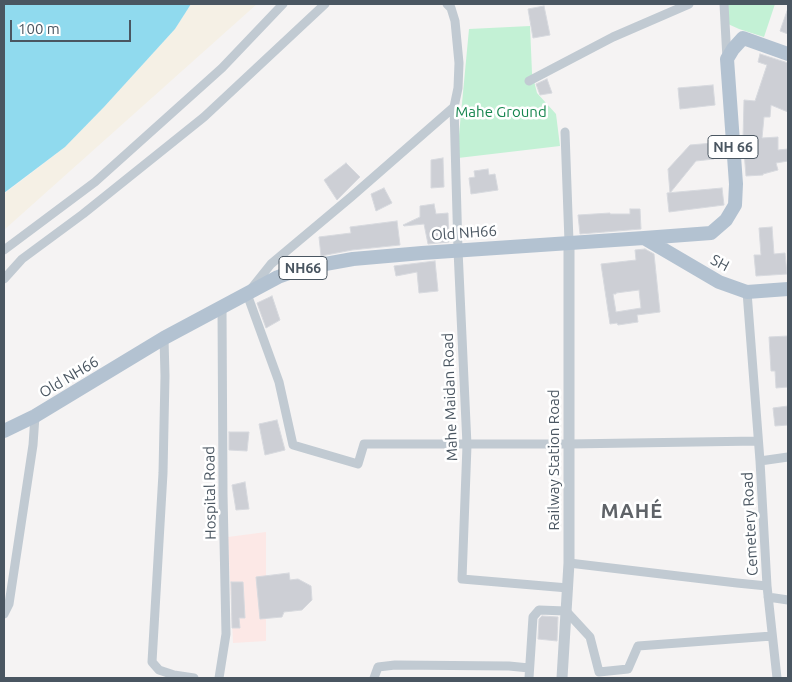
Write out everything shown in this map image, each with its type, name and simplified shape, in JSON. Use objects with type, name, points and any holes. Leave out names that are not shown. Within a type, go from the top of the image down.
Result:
[{"type":"main road","points":[[727,59],[743,38],[788,54]]},
{"type":"main road","name":"Old NH66","points":[[4,431],[35,416],[164,338],[278,277],[303,268],[353,259],[711,233],[726,220],[735,206],[736,184],[727,59]]},
{"type":"main road","name":"SH","points":[[644,238],[719,282],[747,292],[788,289]]},
{"type":"street","points":[[4,250],[95,182],[222,68],[283,4]]},
{"type":"street","points":[[4,278],[22,259],[83,214],[204,117],[325,4]]},
{"type":"street","name":"Mahe Maidan Road","points":[[447,4],[451,8],[455,21],[459,63],[458,88],[454,107],[467,445],[462,579],[568,588]]},
{"type":"street","points":[[529,80],[613,37],[689,4]]},
{"type":"street","points":[[724,4],[727,59]]},
{"type":"street","points":[[725,34],[743,38]]},
{"type":"street","points":[[454,107],[271,264],[247,294],[279,382],[293,445],[358,464],[364,444],[467,445],[758,441]]},
{"type":"street","points":[[565,132],[569,242]]},
{"type":"street","name":"Railway Station Road","points":[[562,678],[569,563],[569,242]]},
{"type":"street","name":"Cemetery Road","points":[[569,563],[767,586],[760,460],[747,292]]},
{"type":"street","name":"Hospital Road","points":[[219,678],[226,634],[222,307]]},
{"type":"street","points":[[164,338],[163,473],[152,662],[158,670],[194,678]]},
{"type":"street","points":[[4,614],[9,604],[33,445],[35,416]]},
{"type":"street","points":[[760,460],[788,457]]},
{"type":"street","points":[[767,586],[777,678]]},
{"type":"street","points":[[768,597],[788,600]]},
{"type":"street","points":[[529,678],[533,617],[539,610],[566,611],[590,638],[599,672],[628,670],[638,646],[772,636]]},
{"type":"street","points":[[374,678],[378,667],[395,665],[509,666],[529,668]]},
{"type":"shaded area","points":[[266,532],[266,641],[233,643],[228,537]]},
{"type":"green space","points":[[728,4],[775,4],[764,37],[728,24]]},
{"type":"green space","name":"Mahe Ground","points":[[530,26],[532,73],[537,93],[556,114],[560,146],[458,158],[469,29]]},
{"type":"sand","points":[[191,4],[257,4],[4,230],[4,194],[65,147],[175,29]]},
{"type":"water","points":[[4,4],[191,4],[175,29],[65,147],[4,193]]},
{"type":"building","points":[[544,6],[550,35],[533,38],[528,9]]},
{"type":"building","points":[[788,11],[788,34],[780,31]]},
{"type":"building","points":[[760,54],[788,63],[788,112],[771,105],[770,117],[764,117],[762,138],[778,137],[778,150],[788,149],[788,161],[776,163],[778,170],[763,175],[746,176],[743,139],[744,100],[755,101],[767,65],[758,62]]},
{"type":"building","points":[[547,79],[552,93],[540,95],[536,84]]},
{"type":"building","points":[[713,85],[715,105],[680,109],[678,88]]},
{"type":"building","points":[[713,143],[714,159],[696,161],[670,193],[668,169],[690,145]]},
{"type":"building","points":[[443,158],[444,187],[431,188],[431,160]]},
{"type":"building","points":[[346,163],[360,177],[337,200],[324,180]]},
{"type":"building","points":[[488,169],[489,175],[495,174],[498,190],[471,194],[469,178],[475,177],[474,171]]},
{"type":"building","points":[[384,188],[392,203],[376,211],[371,194]]},
{"type":"building","points":[[722,188],[724,205],[669,212],[667,193]]},
{"type":"building","points":[[434,204],[436,214],[448,213],[449,242],[428,244],[424,224],[403,225],[420,217],[420,206]]},
{"type":"building","points":[[630,209],[640,209],[641,229],[580,234],[578,215],[630,214]]},
{"type":"building","points":[[397,221],[400,245],[352,250],[321,256],[319,237],[351,233],[350,227]]},
{"type":"building","points":[[772,227],[774,254],[785,253],[787,274],[756,276],[754,255],[761,255],[759,228]]},
{"type":"building","points":[[645,249],[654,254],[660,312],[637,315],[638,322],[618,325],[617,323],[610,324],[601,264],[636,260],[635,250]],"holes":[[[639,290],[641,308],[616,312],[613,294]]]},
{"type":"building","points":[[435,261],[438,291],[419,293],[417,272],[396,276],[394,266]]},
{"type":"building","points":[[272,296],[280,320],[266,328],[257,303]]},
{"type":"building","points":[[788,336],[788,387],[776,388],[775,371],[771,371],[769,337]]},
{"type":"building","points":[[788,406],[788,425],[775,426],[773,408]]},
{"type":"building","points":[[277,420],[285,450],[265,455],[259,424]]},
{"type":"building","points":[[229,432],[249,432],[247,451],[229,450]]},
{"type":"building","points":[[245,482],[249,509],[236,510],[232,485]]},
{"type":"building","points":[[289,573],[290,580],[298,579],[311,586],[312,600],[302,610],[284,612],[282,617],[260,619],[256,577]]},
{"type":"building","points":[[231,582],[243,582],[245,618],[239,618],[240,628],[232,628]]},
{"type":"building","points":[[542,616],[558,617],[557,641],[538,639],[539,619]]},
{"type":"district","name":"MAHÉ","points":[[632,511]]}]
